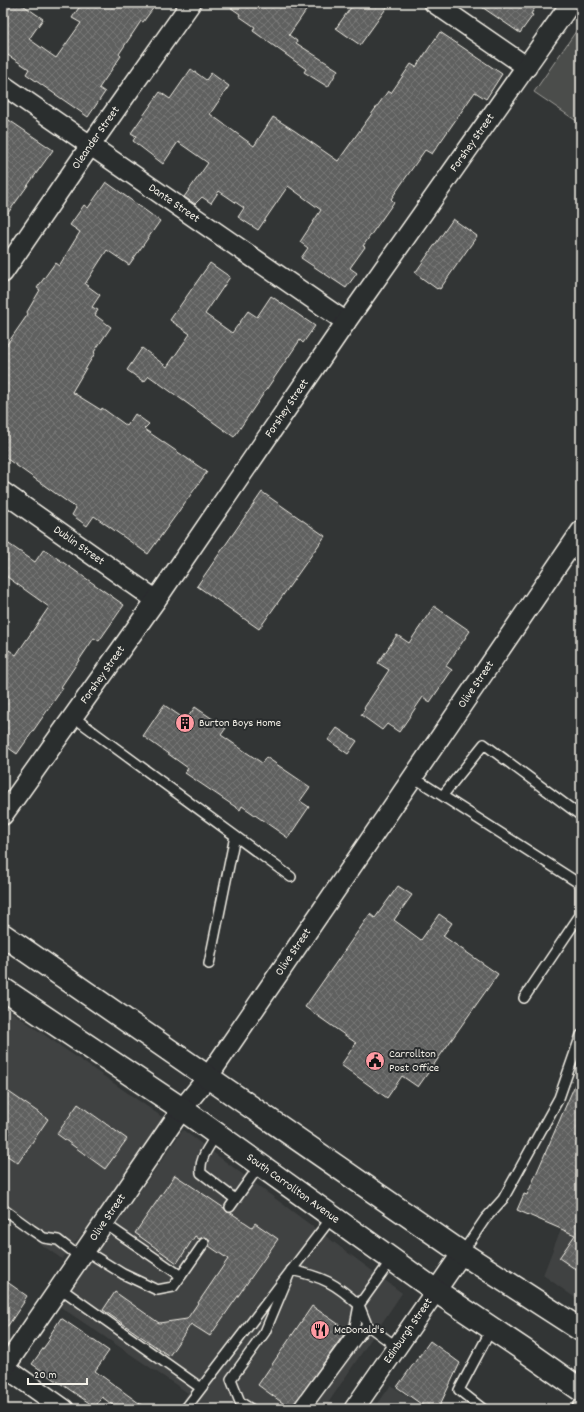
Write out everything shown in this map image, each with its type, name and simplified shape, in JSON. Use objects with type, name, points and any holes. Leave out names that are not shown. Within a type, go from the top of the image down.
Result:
[{"type":"main road","points":[[3,935],[462,1253],[581,1330]]},
{"type":"main road","name":"South Carrollton Avenue","points":[[3,989],[182,1109],[436,1291],[581,1390]]},
{"type":"street","name":"Oleander Street","points":[[3,273],[191,3]]},
{"type":"street","points":[[434,3],[527,67]]},
{"type":"street","name":"Forshey Street","points":[[3,815],[156,600],[346,322],[572,3]]},
{"type":"street","name":"Dante Street","points":[[3,85],[346,322]]},
{"type":"street","name":"Dublin Street","points":[[3,492],[156,600]]},
{"type":"street","name":"Olive Street","points":[[4,1368],[182,1109],[208,1077],[581,532]]},
{"type":"street","name":"Edinburgh Street","points":[[354,1409],[462,1253]]},
{"type":"street","points":[[4,1368],[64,1409]]},
{"type":"lane","points":[[72,716],[291,878]]},
{"type":"lane","points":[[443,796],[484,744],[581,816]]},
{"type":"lane","points":[[413,776],[580,882],[580,915],[524,998]]},
{"type":"lane","points":[[210,964],[235,836]]},
{"type":"lane","points":[[462,1253],[485,1219],[503,1200],[559,1098],[581,1035]]},
{"type":"lane","points":[[217,1134],[201,1160],[201,1173],[232,1203],[260,1165]]},
{"type":"lane","points":[[3,1209],[44,1238],[58,1240],[83,1254],[157,1290],[173,1287],[204,1243]]},
{"type":"lane","points":[[187,1409],[186,1408],[201,1388],[332,1217]]},
{"type":"lane","points":[[104,1223],[181,1276]]},
{"type":"lane","points":[[297,1409],[354,1331],[359,1304],[392,1259]]},
{"type":"lane","points":[[291,1270],[312,1274],[331,1282],[347,1293],[359,1304],[368,1325],[398,1347]]},
{"type":"lane","points":[[251,1409],[240,1402],[231,1380],[265,1332],[291,1270]]},
{"type":"lane","points":[[60,1288],[201,1388]]},
{"type":"lane","points":[[305,1409],[368,1325]]},
{"type":"lane","points":[[483,1409],[459,1390],[492,1328]]},
{"type":"lane","points":[[576,1409],[581,1402]]},
{"type":"shaded area","points":[[581,24],[581,124],[534,92]]},
{"type":"shaded area","points":[[3,1006],[165,1119],[93,1220],[62,1259],[3,1218]]},
{"type":"shaded area","points":[[183,1130],[402,1293],[324,1409],[178,1409],[188,1393],[59,1306]]},
{"type":"shaded area","points":[[581,1186],[581,1302],[543,1275],[557,1239]]},
{"type":"shaded area","points":[[391,1385],[425,1409],[374,1409]]},
{"type":"building","points":[[3,3],[20,3],[43,19],[29,39],[56,58],[81,23],[72,18],[82,3],[157,3],[143,22],[141,21],[119,54],[121,56],[99,88],[105,92],[88,117],[26,74],[29,69],[3,52]]},
{"type":"building","points":[[224,3],[299,3],[307,9],[289,35],[297,41],[296,43],[338,70],[328,87],[304,72],[306,69],[253,31],[255,27]]},
{"type":"building","points":[[354,3],[390,3],[360,45],[336,28]]},
{"type":"building","points":[[476,3],[538,3],[531,14],[533,15],[520,33]]},
{"type":"building","points":[[440,32],[502,74],[486,99],[475,92],[432,154],[425,150],[391,199],[394,202],[363,246],[365,247],[350,268],[357,273],[346,288],[301,258],[308,248],[300,242],[321,210],[288,186],[258,230],[238,217],[244,208],[219,191],[211,203],[202,197],[195,204],[184,197],[208,163],[178,142],[163,164],[133,141],[136,136],[131,133],[160,92],[170,99],[191,69],[206,80],[211,73],[229,86],[210,114],[254,146],[273,117],[338,161],[388,91],[391,93],[411,64],[416,67]]},
{"type":"building","points":[[3,116],[53,150],[3,220]]},
{"type":"building","points":[[106,182],[160,221],[129,265],[107,250],[85,284],[100,295],[92,307],[98,310],[95,315],[111,327],[94,352],[95,353],[72,392],[101,410],[102,408],[127,426],[135,414],[149,424],[144,429],[207,472],[148,554],[94,516],[87,526],[72,515],[76,508],[3,456],[3,350],[28,314],[27,312],[40,290],[37,288],[55,263],[59,266],[80,232],[70,225],[84,205],[88,208]]},
{"type":"building","points":[[453,219],[477,236],[440,289],[437,289],[415,273]]},
{"type":"building","points":[[210,263],[230,277],[205,314],[232,333],[248,311],[257,317],[271,296],[315,326],[303,343],[300,340],[234,437],[149,376],[144,382],[127,370],[142,348],[167,367],[190,334],[170,320]]},
{"type":"building","points":[[262,492],[325,536],[259,629],[197,586]]},
{"type":"building","points":[[3,540],[35,562],[44,549],[124,605],[99,641],[94,638],[61,687],[63,688],[17,754],[3,744],[3,659],[9,650],[16,655],[49,607],[3,574]]},
{"type":"building","points":[[434,606],[470,631],[446,666],[452,670],[430,702],[423,697],[399,732],[387,724],[382,730],[361,715],[389,670],[378,663],[397,635],[409,643]]},
{"type":"building","points":[[164,705],[186,720],[195,707],[226,728],[221,735],[262,763],[266,757],[310,787],[300,801],[309,807],[288,838],[242,806],[240,810],[185,773],[188,768],[143,736]]},
{"type":"building","points":[[337,728],[357,741],[348,754],[328,740]]},
{"type":"building","points":[[398,886],[412,895],[394,920],[421,940],[439,914],[452,923],[443,936],[498,974],[418,1087],[402,1076],[387,1098],[341,1065],[356,1043],[305,1007],[370,914],[375,918]]},
{"type":"building","points":[[581,1071],[581,1273],[559,1258],[575,1235],[517,1210],[524,1194],[527,1195]]},
{"type":"building","points":[[3,1088],[48,1119],[18,1163],[3,1153]]},
{"type":"building","points":[[78,1104],[127,1139],[105,1169],[57,1134]]},
{"type":"building","points":[[175,1175],[224,1208],[227,1212],[231,1213],[252,1227],[255,1223],[278,1239],[210,1336],[191,1324],[169,1356],[103,1310],[115,1292],[159,1323],[187,1319],[228,1259],[209,1246],[210,1241],[208,1238],[204,1237],[199,1239],[195,1236],[177,1263],[135,1233]]},
{"type":"building","points":[[3,1279],[27,1296],[3,1333]]},
{"type":"building","points":[[312,1306],[347,1330],[291,1409],[258,1385]]},
{"type":"building","points":[[61,1318],[109,1351],[95,1371],[147,1409],[118,1409],[102,1397],[95,1407],[32,1364],[50,1339],[48,1338]]},
{"type":"building","points":[[430,1341],[460,1363],[438,1409],[428,1409],[397,1387]]},
{"type":"place","name":"Burton Boys Home","points":[[185,723]]},
{"type":"place","name":"Carrollton Post Office","points":[[375,1061]]},
{"type":"place","name":"McDonald's","points":[[320,1330]]}]
